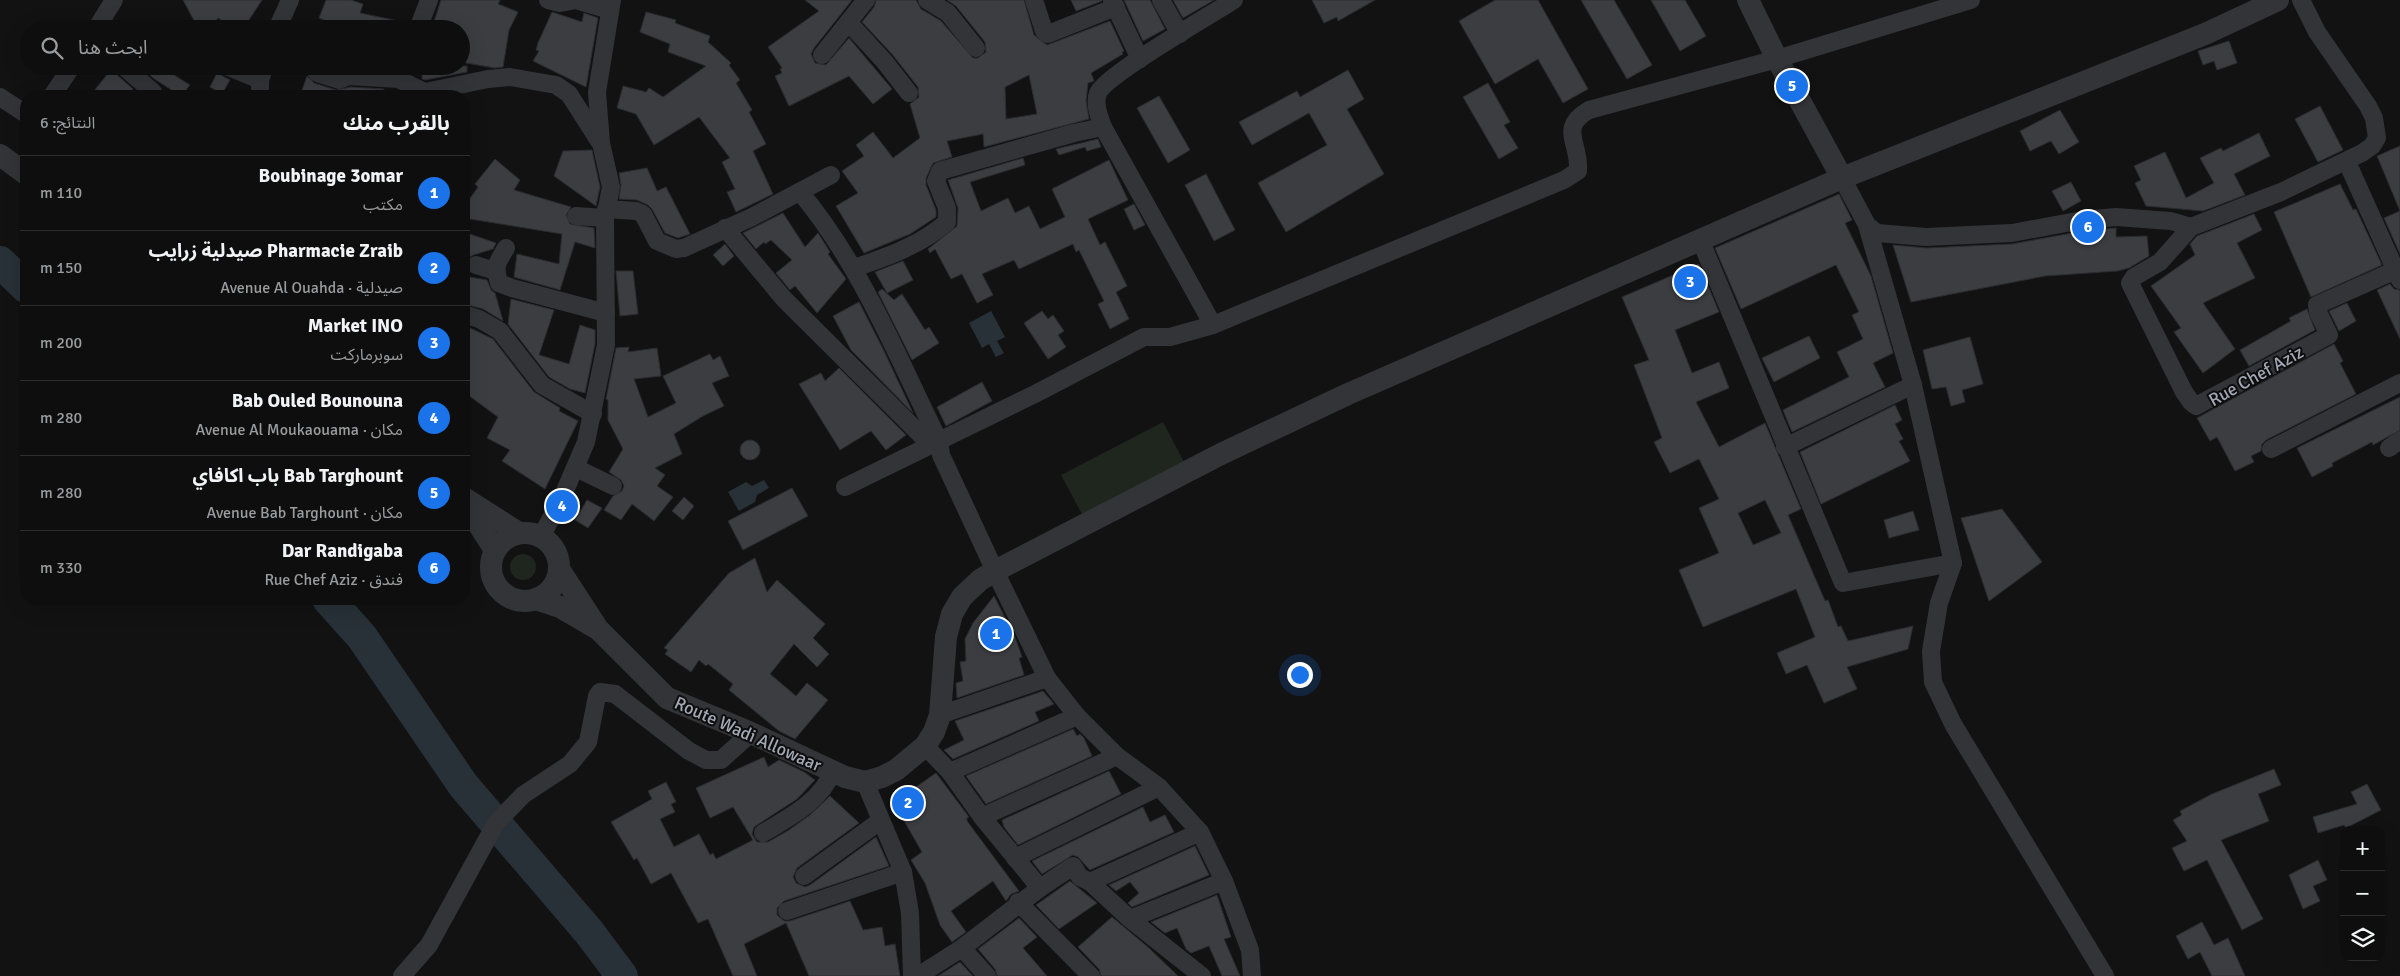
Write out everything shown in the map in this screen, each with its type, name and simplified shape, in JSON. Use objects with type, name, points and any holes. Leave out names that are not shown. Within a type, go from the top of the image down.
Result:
[{"type":"street","points":[[102,20],[114,0]]},
{"type":"street","points":[[281,20],[290,0]]},
{"type":"street","points":[[421,20],[429,0]]},
{"type":"street","points":[[541,538],[576,468],[593,414],[606,345],[605,214],[611,186],[600,143],[597,92],[609,4],[576,0],[560,3],[548,0]]},
{"type":"street","points":[[822,56],[866,0]]},
{"type":"street","points":[[927,0],[948,14],[976,48]]},
{"type":"street","points":[[1034,0],[1044,31],[1048,34],[1114,4],[1140,59]]},
{"type":"street","points":[[1161,0],[1180,34]]},
{"type":"street","points":[[1213,325],[1103,127],[1096,105],[1099,92],[1109,81],[1140,59],[1234,0]]},
{"type":"street","points":[[1748,0],[1777,59]]},
{"type":"street","points":[[845,487],[1035,394],[1144,337],[1170,337],[1213,325],[1564,180],[1578,171],[1579,157],[1572,129],[1576,118],[1589,110],[1777,59],[1971,0]]},
{"type":"street","points":[[912,976],[910,913],[903,872],[865,782],[882,778],[896,770],[925,746],[934,732],[940,715],[946,637],[952,614],[962,597],[980,580],[1170,479],[1279,426],[1842,178],[2205,34],[2278,0]]},
{"type":"street","name":"Rue Chef Aziz","points":[[2301,0],[2317,32],[2374,118],[2377,138],[2372,146],[2347,162],[2281,192],[2191,227],[2160,262],[2134,277],[2130,283],[2184,392],[2190,402],[2196,406],[2329,335],[2318,312],[2317,305],[2398,275],[2347,162]]},
{"type":"street","points":[[848,23],[884,61],[909,93]]},
{"type":"street","points":[[56,90],[66,75]]},
{"type":"street","points":[[133,75],[151,90]]},
{"type":"street","points":[[248,75],[262,81]]},
{"type":"street","points":[[346,75],[366,75]]},
{"type":"street","points":[[403,75],[422,90]]},
{"type":"street","points":[[435,90],[488,79],[510,77],[556,85],[569,94],[600,143]]},
{"type":"street","points":[[1794,90],[1867,225],[1913,385],[1953,563],[1939,603],[1931,651],[1934,682],[1953,724],[2105,976]]},
{"type":"street","points":[[0,97],[20,110]]},
{"type":"street","points":[[854,268],[891,256],[933,234],[947,222],[945,202],[936,181],[940,171],[1074,132],[1103,127]]},
{"type":"street","points":[[0,155],[20,170]]},
{"type":"street","points":[[576,216],[636,211],[643,214],[657,241],[676,249],[684,248],[831,175]]},
{"type":"street","points":[[800,192],[829,230],[854,268],[939,441],[941,455],[1047,678],[1077,716],[1118,756],[1158,787],[1200,832],[1224,881],[1250,950],[1252,976]]},
{"type":"street","points":[[1867,225],[1877,233],[1926,237],[2012,233],[2082,220],[2116,217],[2171,221],[2191,227]]},
{"type":"street","points":[[725,228],[784,299],[920,436],[939,441]]},
{"type":"street","points":[[1700,239],[1843,584],[1953,563]]},
{"type":"street","points":[[506,248],[500,255],[495,271],[499,283],[606,313]]},
{"type":"street","points":[[476,265],[495,271]]},
{"type":"street","points":[[470,316],[500,331],[542,385],[593,414]]},
{"type":"street","points":[[2271,449],[2400,383]]},
{"type":"street","points":[[1785,447],[1913,385]]},
{"type":"street","points":[[576,468],[613,486]]},
{"type":"street","points":[[470,502],[519,533]]},
{"type":"street","points":[[470,511],[495,550]]},
{"type":"street","points":[[519,533],[531,533],[541,538],[555,552],[559,569],[551,588],[536,599],[516,600],[506,596],[499,588],[491,570],[495,550],[501,542],[519,533]]},
{"type":"street","name":"Route Wadi Allowaar","points":[[559,569],[598,629],[668,698],[751,733],[856,781],[865,782]]},
{"type":"street","name":"Route Wadi Allowaar","points":[[536,599],[560,607],[598,629]]},
{"type":"street","points":[[940,715],[1047,678]]},
{"type":"street","points":[[402,976],[429,945],[496,823],[523,795],[570,764],[588,742],[597,696],[600,692],[614,694],[689,752],[706,760],[721,760],[751,733]]},
{"type":"street","points":[[950,772],[1077,716]]},
{"type":"street","points":[[925,746],[950,772],[982,817],[1040,888]]},
{"type":"street","points":[[982,817],[1118,756]]},
{"type":"street","points":[[763,833],[802,811],[829,782],[833,771]]},
{"type":"street","points":[[1015,858],[1158,787]]},
{"type":"street","points":[[804,876],[880,821]]},
{"type":"street","points":[[1090,882],[1200,832]]},
{"type":"street","points":[[918,976],[962,948],[1018,902],[1073,866],[1080,877],[1090,882],[1130,920],[1202,976]]},
{"type":"street","points":[[787,911],[903,872]]},
{"type":"street","points":[[1130,920],[1224,881]]},
{"type":"street","points":[[1018,902],[1091,976]]},
{"type":"street","points":[[962,948],[987,976]]},
{"type":"shaded area","points":[[991,311],[1005,337],[997,341],[1004,353],[996,357],[989,344],[982,348],[969,323]]},
{"type":"shaded area","points":[[1163,422],[1184,462],[1082,514],[1061,475]]},
{"type":"shaded area","points":[[764,480],[769,488],[757,495],[755,502],[739,511],[728,492],[746,482],[752,486]]},
{"type":"shaded area","points":[[523,554],[532,558],[536,567],[532,576],[523,580],[514,576],[510,567],[514,558]]},
{"type":"building","points":[[183,0],[262,0],[249,20],[221,20],[218,18],[217,20],[194,20]]},
{"type":"building","points":[[326,0],[351,0],[363,4],[360,13],[393,20],[324,20],[319,18]]},
{"type":"building","points":[[441,0],[500,0],[498,4],[518,12],[509,30],[503,67],[495,68],[470,64],[470,20],[435,20]]},
{"type":"building","points":[[805,0],[852,0],[814,48],[811,54],[815,63],[826,65],[849,38],[892,89],[873,104],[849,76],[789,106],[775,76],[782,73],[780,69],[782,68],[768,47],[819,11]]},
{"type":"building","points":[[876,0],[916,0],[921,9],[941,21],[973,58],[978,58],[986,52],[985,42],[956,6],[947,0],[1024,0],[1034,35],[1047,45],[1110,21],[1124,51],[1122,52],[1123,54],[1091,73],[1094,81],[1088,83],[1086,101],[1089,119],[984,147],[983,134],[947,141],[952,157],[933,163],[926,178],[926,185],[936,210],[936,217],[910,234],[864,253],[836,206],[858,193],[842,171],[864,156],[856,145],[873,132],[893,158],[920,138],[910,104],[919,97],[918,87],[892,54],[862,22],[874,7]],"holes":[[[1029,75],[1037,114],[1006,119],[1005,87]]]},
{"type":"building","points":[[1071,0],[1102,0],[1102,1],[1076,11]]},
{"type":"building","points":[[1124,0],[1150,0],[1165,29],[1143,41]]},
{"type":"building","points":[[1173,0],[1214,0],[1183,18]]},
{"type":"building","points":[[1312,0],[1375,0],[1338,21],[1337,17],[1324,23]]},
{"type":"building","points":[[1495,0],[1538,0],[1588,89],[1563,103],[1538,59],[1495,84],[1459,21]]},
{"type":"building","points":[[1581,0],[1614,0],[1652,65],[1627,79]]},
{"type":"building","points":[[1651,0],[1685,0],[1706,36],[1680,51]]},
{"type":"building","points":[[552,12],[582,22],[584,13],[598,18],[586,87],[533,61],[539,51],[536,50],[538,43]]},
{"type":"building","points":[[646,12],[676,20],[675,23],[710,36],[708,42],[731,63],[729,65],[740,80],[736,83],[752,110],[749,112],[766,144],[753,151],[773,194],[736,212],[727,192],[735,189],[722,162],[730,158],[699,117],[654,145],[636,114],[617,108],[623,86],[646,92],[649,88],[663,97],[706,66],[668,52],[670,44],[640,32]]},
{"type":"building","points":[[2229,41],[2237,63],[2217,70],[2214,61],[2203,65],[2198,51]]},
{"type":"building","points":[[1348,70],[1364,99],[1347,109],[1384,174],[1286,232],[1258,183],[1327,145],[1309,113],[1252,145],[1239,122],[1297,91],[1300,97]]},
{"type":"building","points":[[107,75],[117,75],[133,89],[132,90],[95,90]]},
{"type":"building","points":[[150,75],[174,75],[190,85],[186,90],[172,90]]},
{"type":"building","points":[[216,75],[221,75],[230,80],[224,90],[215,90],[210,87]]},
{"type":"building","points":[[422,75],[451,75],[425,80],[422,79]]},
{"type":"building","points":[[307,76],[314,83],[336,90],[302,90]]},
{"type":"building","points":[[1488,83],[1510,122],[1504,125],[1518,148],[1499,159],[1463,97]]},
{"type":"building","points":[[351,87],[384,90],[336,90]]},
{"type":"building","points":[[1159,96],[1190,150],[1168,163],[1137,108]]},
{"type":"building","points":[[2320,106],[2343,150],[2318,162],[2295,119]]},
{"type":"building","points":[[2060,110],[2079,142],[2059,154],[2051,141],[2030,151],[2020,131]]},
{"type":"building","points":[[2259,133],[2270,156],[2234,174],[2245,195],[2203,211],[2146,206],[2135,183],[2141,180],[2134,166],[2165,152],[2186,198],[2214,183],[2200,158],[2221,148],[2223,151]]},
{"type":"building","points":[[1098,139],[1101,147],[1087,151],[1085,147],[1059,155],[1056,149]]},
{"type":"building","points":[[2400,146],[2400,211],[2377,156]]},
{"type":"building","points":[[592,150],[600,187],[596,206],[554,176],[563,151]]},
{"type":"building","points":[[1023,158],[1025,165],[970,182],[981,211],[1008,198],[1015,213],[1029,206],[1040,229],[1065,217],[1052,189],[1109,160],[1128,200],[1088,219],[1100,245],[1105,242],[1127,286],[1116,292],[1129,319],[1110,329],[1098,304],[1104,301],[1079,250],[1076,252],[1073,244],[1019,269],[1014,260],[982,274],[993,295],[977,303],[962,274],[951,279],[935,249],[930,253],[928,249],[957,226],[958,208],[948,180]]},
{"type":"building","points":[[495,159],[520,180],[514,190],[571,207],[566,215],[570,224],[594,228],[595,248],[575,242],[560,290],[514,277],[517,254],[559,264],[562,234],[470,219],[470,198],[478,187],[475,184]]},
{"type":"building","points":[[647,168],[657,191],[666,187],[690,234],[678,238],[665,233],[648,205],[637,200],[619,199],[621,185],[619,173]]},
{"type":"building","points":[[1206,174],[1235,230],[1214,241],[1185,185]]},
{"type":"building","points":[[2071,182],[2081,201],[2063,211],[2052,191]]},
{"type":"building","points":[[2340,184],[2353,210],[2356,209],[2382,265],[2311,297],[2274,212]]},
{"type":"building","points":[[1839,194],[1852,220],[1845,223],[1871,276],[1893,353],[1873,363],[1885,387],[1792,432],[1783,410],[1849,377],[1837,352],[1863,339],[1852,315],[1859,312],[1836,265],[1741,309],[1715,248]]},
{"type":"building","points":[[1134,204],[1145,225],[1134,230],[1124,209]]},
{"type":"building","points":[[2400,211],[2400,254],[2384,218]]},
{"type":"building","points":[[783,213],[805,247],[818,233],[830,252],[828,254],[846,279],[817,313],[795,286],[790,290],[776,273],[792,260],[771,240],[765,244],[764,242],[756,249],[743,233]]},
{"type":"building","points":[[2254,214],[2262,230],[2237,243],[2255,278],[2203,303],[2235,349],[2203,373],[2174,332],[2181,328],[2151,286],[2195,255],[2190,244],[2197,236]]},
{"type":"building","points":[[2116,228],[2116,237],[2147,236],[2149,256],[2129,268],[2117,271],[2045,276],[1911,302],[1893,245],[1926,248],[2012,244],[2083,231]]},
{"type":"building","points":[[470,234],[496,243],[493,249],[470,257]]},
{"type":"building","points":[[725,244],[734,256],[723,266],[713,255]]},
{"type":"building","points":[[903,261],[913,280],[887,293],[875,272]]},
{"type":"building","points":[[1699,264],[1719,312],[1675,330],[1692,373],[1719,362],[1729,388],[1696,402],[1719,447],[1765,423],[1801,509],[1788,515],[1825,601],[1828,600],[1838,627],[1841,626],[1848,641],[1913,626],[1908,649],[1847,667],[1857,689],[1824,703],[1807,665],[1786,674],[1777,653],[1815,637],[1796,589],[1703,627],[1679,570],[1719,553],[1699,508],[1719,499],[1699,459],[1670,473],[1654,442],[1662,438],[1634,365],[1649,360],[1622,297]],"holes":[[[1765,500],[1781,533],[1753,545],[1738,513]]]},
{"type":"building","points":[[616,271],[633,271],[638,314],[620,316]]},
{"type":"building","points":[[470,277],[487,280],[491,290],[495,293],[503,321],[483,309],[470,306]]},
{"type":"building","points":[[2390,284],[2394,289],[2400,290],[2400,339],[2377,290]]},
{"type":"building","points":[[882,289],[894,300],[902,294],[925,330],[929,327],[939,343],[912,360],[878,292]]},
{"type":"building","points":[[511,299],[554,310],[539,355],[569,364],[580,325],[595,330],[595,344],[585,393],[570,389],[549,377],[508,324]]},
{"type":"building","points":[[859,302],[913,413],[851,350],[833,316]]},
{"type":"building","points":[[2347,303],[2356,321],[2339,331],[2329,311]]},
{"type":"building","points":[[2307,309],[2315,330],[2249,366],[2240,350],[2291,321],[2289,318]]},
{"type":"building","points":[[1042,311],[1048,319],[1053,315],[1064,331],[1058,335],[1066,347],[1048,359],[1024,323]]},
{"type":"building","points":[[470,328],[493,339],[534,392],[560,408],[559,411],[578,421],[545,489],[502,461],[510,450],[487,438],[498,417],[470,396]]},
{"type":"building","points":[[1809,336],[1820,358],[1774,382],[1762,358]]},
{"type":"building","points":[[1970,337],[1983,384],[1962,390],[1965,402],[1951,406],[1946,387],[1932,389],[1923,350]]},
{"type":"building","points":[[2334,344],[2343,361],[2340,363],[2356,394],[2266,440],[2262,444],[2261,451],[2251,456],[2254,462],[2235,471],[2217,437],[2210,441],[2197,418]]},
{"type":"building","points":[[629,347],[628,352],[657,348],[661,376],[634,379],[648,417],[676,403],[663,376],[710,354],[713,360],[720,356],[729,376],[712,383],[724,406],[703,416],[674,434],[682,454],[655,468],[665,475],[657,486],[673,497],[654,521],[632,504],[621,520],[604,510],[613,496],[622,491],[624,486],[621,480],[609,472],[623,449],[608,420],[608,400],[606,399],[616,348]]},
{"type":"building","points":[[839,368],[906,435],[886,450],[871,431],[840,450],[799,384],[821,373],[825,381]]},
{"type":"building","points":[[982,382],[992,401],[946,426],[937,407]]},
{"type":"building","points":[[2400,397],[2400,430],[2373,445],[2372,442],[2332,463],[2333,466],[2312,477],[2297,448]]},
{"type":"building","points":[[1895,405],[1902,420],[1895,424],[1903,439],[1899,441],[1910,461],[1821,504],[1800,452]]},
{"type":"building","points":[[750,440],[757,443],[760,450],[757,457],[750,460],[743,457],[740,450],[743,443]]},
{"type":"building","points":[[792,488],[808,516],[743,550],[728,521]]},
{"type":"building","points":[[684,497],[694,506],[683,520],[672,511]]},
{"type":"building","points":[[587,500],[602,508],[588,528],[575,520]]},
{"type":"building","points":[[2002,509],[2042,562],[1989,601],[1961,518]]},
{"type":"building","points":[[1913,511],[1919,530],[1889,538],[1884,520]]},
{"type":"building","points":[[755,558],[767,592],[777,580],[825,624],[813,638],[829,654],[817,667],[794,644],[770,674],[796,696],[807,683],[828,700],[795,739],[779,731],[729,690],[733,684],[708,664],[706,666],[699,660],[691,672],[665,654],[668,650],[664,648],[729,573]]},
{"type":"building","points":[[994,596],[1015,637],[1022,657],[1019,658],[1024,675],[957,698],[956,683],[963,681],[960,662],[966,661],[965,639],[973,623]]},
{"type":"building","points":[[1043,691],[1054,704],[1035,712],[1039,721],[953,759],[944,750],[964,740],[955,721]]},
{"type":"building","points":[[1073,729],[1077,736],[1080,734],[1084,738],[1092,756],[986,804],[966,776]]},
{"type":"building","points":[[764,757],[768,767],[779,760],[804,772],[815,780],[797,799],[754,827],[752,834],[757,842],[768,842],[789,830],[810,815],[830,796],[859,823],[797,868],[793,877],[796,883],[805,887],[810,885],[876,837],[889,866],[784,901],[777,908],[777,915],[784,921],[790,921],[850,901],[863,930],[882,927],[885,946],[895,944],[900,976],[809,976],[786,923],[744,944],[757,976],[733,976],[708,919],[698,923],[671,873],[651,884],[637,858],[634,860],[611,822],[652,799],[648,791],[666,782],[676,802],[671,804],[675,812],[660,819],[674,847],[699,834],[710,855],[713,853],[716,859],[753,840],[733,807],[710,818],[696,788]]},
{"type":"building","points":[[2274,769],[2281,785],[2258,794],[2269,821],[2221,840],[2263,919],[2242,930],[2207,860],[2184,871],[2172,848],[2187,841],[2173,820],[2182,815],[2180,811],[2212,794]]},
{"type":"building","points":[[1109,771],[1121,794],[1018,845],[1004,827],[1002,820]]},
{"type":"building","points":[[936,773],[969,817],[967,821],[1019,891],[1011,894],[1006,901],[993,881],[951,911],[966,932],[952,942],[940,925],[925,883],[911,860],[922,852],[903,819],[905,818],[896,801]]},
{"type":"building","points":[[2367,784],[2381,810],[2350,826],[2344,825],[2318,833],[2313,817],[2357,804],[2351,792]]},
{"type":"building","points":[[1143,807],[1150,822],[1165,815],[1174,832],[1090,870],[1078,857],[1073,855],[1042,874],[1032,861]]},
{"type":"building","points":[[1195,846],[1209,875],[1132,907],[1128,903],[1139,893],[1130,882],[1116,891],[1109,885]]},
{"type":"building","points":[[2318,860],[2327,880],[2313,886],[2320,901],[2303,909],[2289,875]]},
{"type":"building","points":[[1070,881],[1097,903],[1059,929],[1036,905]]},
{"type":"building","points":[[1217,895],[1231,937],[1224,939],[1240,976],[1222,976],[1209,946],[1191,953],[1186,949],[1177,928],[1165,933],[1151,922]]},
{"type":"building","points":[[1112,917],[1149,948],[1178,976],[1101,976],[1099,969],[1078,947]]},
{"type":"building","points":[[1019,918],[1037,937],[1023,948],[1047,976],[997,976],[995,969],[978,949]]},
{"type":"building","points":[[2202,922],[2214,945],[2228,938],[2245,976],[2212,976],[2200,952],[2188,959],[2176,936]]},
{"type":"building","points":[[960,962],[973,976],[938,976]]},
{"type":"waterway","points":[[0,262],[20,281]]},
{"type":"waterway","points":[[333,605],[362,637],[463,785],[589,932],[622,976]]},
{"type":"tunnel","points":[[1777,59],[1794,90]]},
{"type":"place","name":"Bab Targhount باب اكافاي","points":[[1792,86]]},
{"type":"place","name":"Dar Randigaba","points":[[2088,227]]},
{"type":"place","name":"Market INO","points":[[1690,282]]},
{"type":"place","name":"Bab Ouled Bounouna","points":[[562,506]]},
{"type":"place","name":"Boubinage 3omar","points":[[996,634]]},
{"type":"place","name":"Pharmacie Zraib صيدلية زرايب","points":[[908,803]]}]
